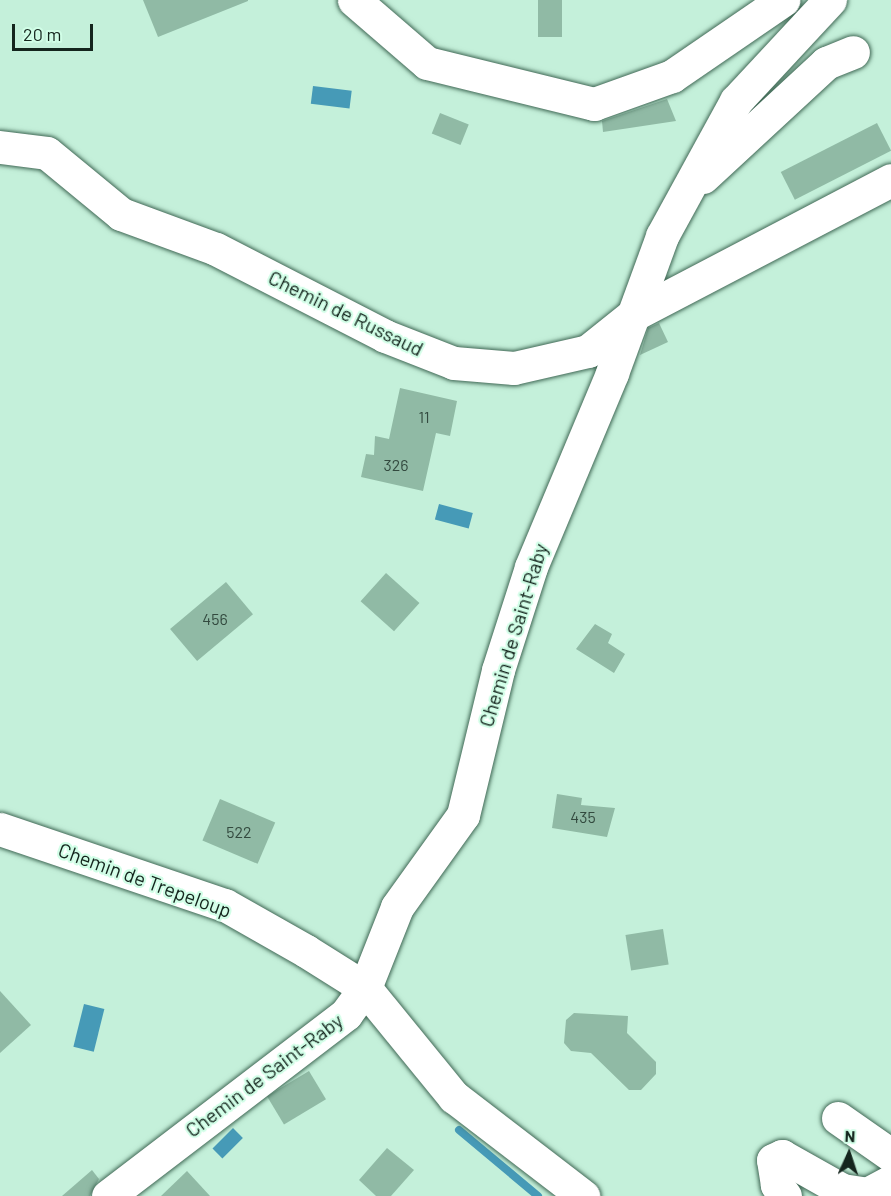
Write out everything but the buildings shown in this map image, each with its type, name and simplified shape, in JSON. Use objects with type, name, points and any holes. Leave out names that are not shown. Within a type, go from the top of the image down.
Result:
[{"type":"street","points":[[354,0],[427,63],[594,104],[672,76],[783,0]]},
{"type":"street","name":"Chemin de Saint-Raby","points":[[108,1196],[346,1014],[365,988],[397,907],[462,815],[498,670],[531,567],[680,199],[736,102],[830,0]]},
{"type":"street","points":[[680,199],[826,63],[853,52]]},
{"type":"street","name":"Chemin de Russaud","points":[[0,147],[47,153],[121,214],[216,249],[385,336],[454,363],[514,368],[588,351],[633,315],[732,267],[891,180]]},
{"type":"street","name":"Chemin de Trepeloup","points":[[0,829],[225,905],[365,988],[454,1097],[583,1196]]},
{"type":"street","points":[[838,1118],[891,1155]]},
{"type":"street","points":[[785,1196],[777,1185],[773,1160],[782,1155],[842,1190],[867,1194],[891,1181]]},
{"type":"water","points":[[313,86],[352,91],[350,109],[311,104]]},
{"type":"water","points":[[439,504],[473,513],[469,529],[435,519]]},
{"type":"water","points":[[84,1004],[104,1009],[94,1052],[73,1047]]},
{"type":"water","points":[[233,1128],[243,1138],[222,1158],[212,1149]]},
{"type":"waterway","points":[[459,1130],[538,1196]]}]
